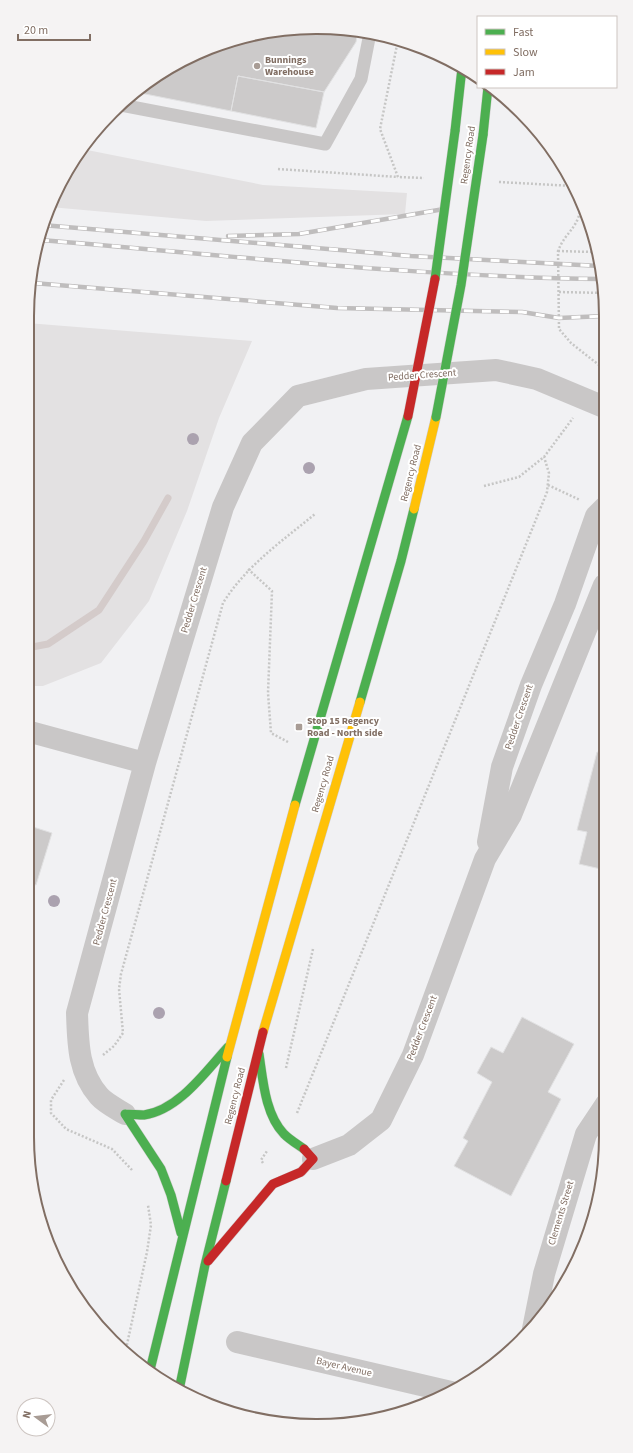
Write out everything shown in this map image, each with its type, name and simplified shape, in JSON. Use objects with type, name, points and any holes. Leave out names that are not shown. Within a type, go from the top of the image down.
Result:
[{"type":"main road","name":"Regency Road","points":[[151,1365],[181,1235],[230,1044],[310,749],[408,416],[434,284],[461,74]]},
{"type":"main road","name":"Regency Road","points":[[180,1384],[205,1265],[258,1048],[400,561],[436,418],[461,285],[483,135],[488,92]]},
{"type":"main road","points":[[125,1114],[146,1115],[169,1105],[198,1080],[230,1044]]},
{"type":"main road","points":[[205,1265],[273,1184],[301,1172],[313,1159],[308,1150],[292,1141],[275,1123],[270,1110],[258,1048]]},
{"type":"main road","points":[[125,1114],[161,1169],[171,1195],[181,1235]]},
{"type":"street","name":"Pedder Crescent","points":[[125,1114],[99,1096],[81,1067],[78,1047],[77,1013],[145,763],[223,507],[252,443],[298,396],[366,379],[496,370],[537,379],[599,405]]},
{"type":"street","name":"Pedder Crescent","points":[[313,1159],[349,1144],[381,1120],[413,1055],[485,859],[502,767],[530,685],[565,604],[596,516],[599,513]]},
{"type":"street","points":[[565,604],[599,617]]},
{"type":"street","name":"Pedder Crescent","points":[[485,859],[511,815],[599,617]]},
{"type":"street","points":[[34,733],[145,763]]},
{"type":"street","name":"Clements Street","points":[[536,1314],[544,1274],[560,1216],[586,1134],[599,1114]]},
{"type":"street","name":"Bayer Avenue","points":[[237,1342],[441,1390]]},
{"type":"lane","points":[[128,106],[325,144],[361,78],[369,39]]},
{"type":"path","points":[[278,169],[398,177]]},
{"type":"path","points":[[579,213],[577,224],[561,243],[558,251],[557,284],[559,292],[559,329],[571,343],[599,365]]},
{"type":"path","points":[[558,251],[591,252]]},
{"type":"path","points":[[559,292],[598,293]]},
{"type":"path","points":[[484,486],[519,477],[544,457],[572,420]]},
{"type":"path","points":[[294,1117],[302,1103],[544,499],[548,485],[549,472],[544,457]]},
{"type":"path","points":[[548,485],[583,502]]},
{"type":"path","points":[[134,1173],[112,1149],[66,1129],[51,1112],[51,1100],[64,1079],[81,1067],[106,1053],[114,1046],[123,1033],[119,989],[121,974],[222,603],[248,569],[315,514]]},
{"type":"path","points":[[248,569],[272,591],[268,693],[272,732],[282,740],[310,749]]},
{"type":"path","points":[[265,1167],[261,1160],[271,1146]]},
{"type":"path","points":[[127,1346],[151,1225],[147,1201]]},
{"type":"shaded area","points":[[88,150],[263,185],[407,193],[405,214],[206,221],[56,208],[72,175]]},
{"type":"shaded area","points":[[34,324],[252,341],[219,418],[187,511],[149,601],[101,663],[43,686],[34,686]]},
{"type":"building","name":"Bunnings Warehouse","points":[[316,34],[357,37],[356,42],[324,92],[238,76],[231,111],[143,94],[175,72],[192,63],[226,49],[261,39],[280,36]]},
{"type":"building","points":[[238,76],[324,92],[316,128],[231,111]]},
{"type":"building","points":[[597,752],[599,752],[599,869],[579,864],[587,832],[577,830]]},
{"type":"building","points":[[34,827],[52,833],[36,885],[34,885]]},
{"type":"building","points":[[522,1017],[574,1044],[548,1092],[561,1099],[511,1196],[454,1166],[468,1141],[463,1138],[492,1082],[477,1073],[491,1047],[503,1053]]},
{"type":"waterway","points":[[34,647],[48,644],[99,610],[144,541],[168,498]]},
{"type":"railway","points":[[228,236],[299,234],[444,209]]},
{"type":"railway","points":[[49,226],[411,256],[595,266]]},
{"type":"railway","points":[[45,240],[392,270],[597,279]]},
{"type":"railway","points":[[36,283],[337,308],[522,312],[559,318],[599,316]]},
{"type":"traffic: fast","points":[[455,131],[461,74]]},
{"type":"traffic: fast","points":[[483,135],[488,92]]},
{"type":"traffic: fast","points":[[435,279],[455,131]]},
{"type":"traffic: fast","points":[[436,417],[461,285],[483,135]]},
{"type":"traffic: fast","points":[[295,805],[408,416]]},
{"type":"traffic: fast","points":[[360,702],[401,561],[414,509]]},
{"type":"traffic: fast","points":[[125,1114],[144,1115],[157,1112],[169,1106],[191,1088],[228,1047]]},
{"type":"traffic: fast","points":[[259,1054],[266,1096],[273,1117],[284,1134],[304,1149]]},
{"type":"traffic: fast","points":[[151,1365],[227,1057]]},
{"type":"traffic: fast","points":[[125,1114],[161,1169],[171,1195],[181,1233]]},
{"type":"traffic: fast","points":[[180,1384],[205,1265],[226,1181]]},
{"type":"traffic: slow","points":[[414,509],[436,417]]},
{"type":"traffic: slow","points":[[263,1032],[360,702]]},
{"type":"traffic: slow","points":[[227,1057],[295,805]]},
{"type":"traffic: jam","points":[[408,416],[435,279]]},
{"type":"traffic: jam","points":[[226,1181],[263,1032]]},
{"type":"traffic: jam","points":[[208,1261],[273,1184],[301,1172],[313,1159],[304,1149]]},
{"type":"place","name":"Bunnings Warehouse","points":[[257,66]]},
{"type":"place","name":"Stop 15 Regency Road - North side","points":[[299,727]]}]
